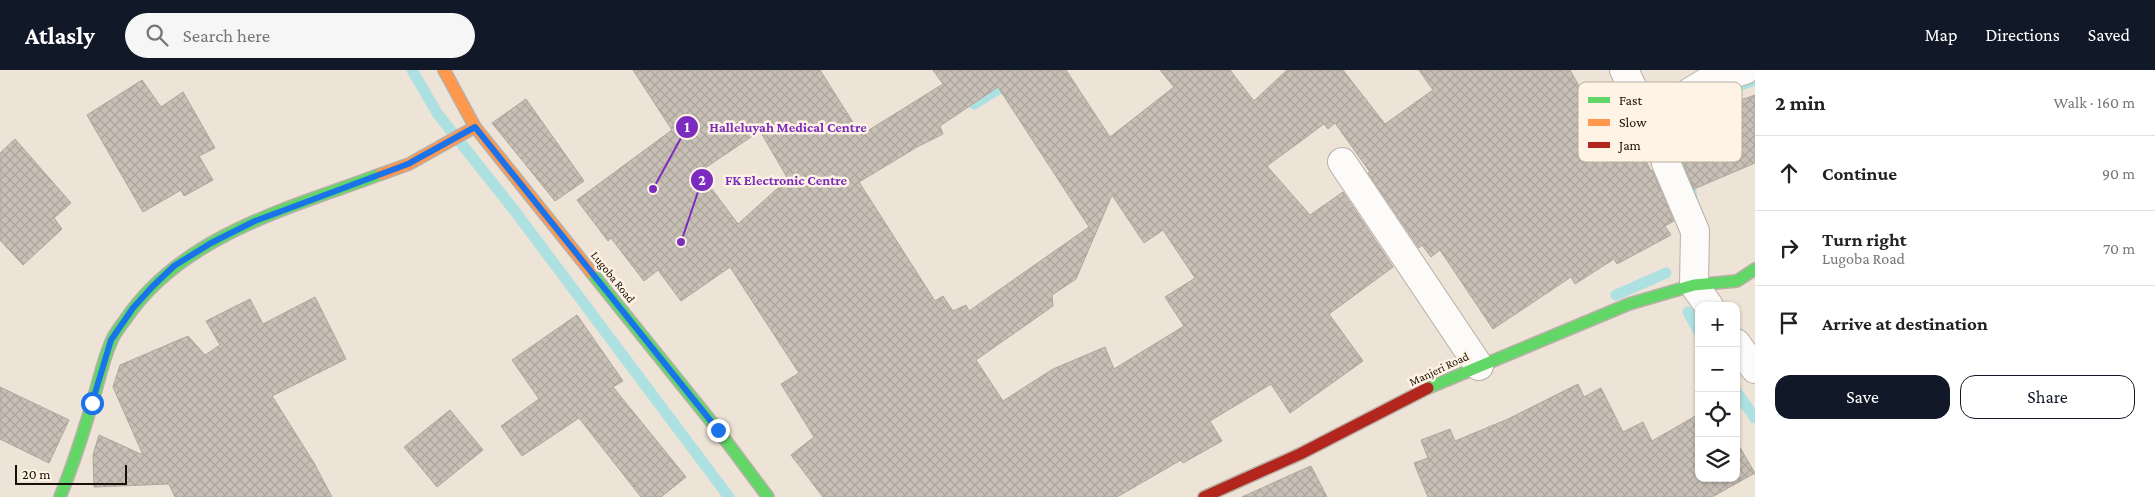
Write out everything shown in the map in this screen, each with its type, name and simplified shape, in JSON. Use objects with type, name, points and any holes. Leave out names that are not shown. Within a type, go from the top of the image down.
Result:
[{"type":"street","name":"Lugoba Road","points":[[444,70],[475,127],[718,430],[768,497]]},
{"type":"street","points":[[1624,70],[1630,82]]},
{"type":"street","points":[[1708,82],[1745,70]]},
{"type":"street","points":[[60,497],[76,458],[111,340],[133,308],[174,266],[211,243],[255,221],[408,164],[475,127]]},
{"type":"street","points":[[1342,162],[1479,366]]},
{"type":"street","points":[[1666,162],[1680,191],[1695,231],[1702,295]]},
{"type":"street","name":"Manjeri Road","points":[[1204,497],[1300,454],[1420,392],[1479,366],[1629,304],[1702,295],[1737,281],[1755,269]]},
{"type":"street","points":[[1739,347],[1755,369]]},
{"type":"building","points":[[633,70],[820,70],[861,135],[943,84],[933,70],[1066,70],[1110,137],[1174,87],[1160,70],[1230,70],[1254,101],[1287,70],[1343,70],[1385,124],[1433,90],[1419,70],[1570,70],[1578,84],[1578,162],[1646,162],[1652,170],[1674,221],[1665,226],[1671,235],[1617,264],[1614,259],[1575,284],[1571,277],[1493,329],[1440,250],[1431,257],[1422,245],[1419,248],[1368,173],[1370,172],[1335,123],[1328,129],[1324,124],[1267,166],[1310,215],[1343,192],[1393,267],[1329,314],[1363,361],[1290,413],[1271,384],[1210,421],[1222,441],[1183,463],[1181,460],[1117,497],[823,497],[791,455],[814,437],[781,384],[799,373],[730,267],[681,301],[658,270],[644,281],[611,238],[608,241],[577,200],[672,130]],"holes":[[[998,87],[1089,227],[969,311],[966,305],[953,311],[943,296],[935,301],[859,182],[917,147],[943,134],[940,126]],[[760,131],[788,179],[738,224],[699,172]],[[1112,195],[1144,243],[1163,230],[1195,278],[1165,297],[1184,326],[1114,369],[1105,347],[1053,369],[1003,401],[976,360],[1053,306],[1052,295],[1076,279]]]},
{"type":"building","points":[[142,80],[161,107],[183,92],[215,148],[199,156],[213,180],[184,196],[181,190],[143,212],[87,115]]},
{"type":"building","points":[[1755,95],[1755,163],[1694,189],[1683,162],[1742,162],[1742,100]]},
{"type":"building","points":[[526,99],[584,181],[555,201],[492,123]]},
{"type":"building","points":[[15,139],[71,203],[54,218],[62,229],[23,265],[0,240],[0,153]]},
{"type":"building","points":[[315,297],[346,359],[272,396],[314,463],[332,497],[175,497],[169,484],[94,487],[93,455],[99,435],[143,455],[113,387],[120,365],[188,336],[205,355],[220,345],[206,321],[250,299],[263,324]]},
{"type":"building","points":[[577,315],[623,381],[613,387],[686,477],[661,497],[641,497],[579,418],[522,456],[501,426],[539,399],[512,360]]},
{"type":"building","points":[[1578,384],[1584,397],[1601,388],[1623,432],[1643,422],[1652,441],[1695,416],[1695,482],[1739,482],[1712,497],[1428,497],[1414,463],[1428,458],[1421,440],[1450,429],[1455,441],[1508,419]]},
{"type":"building","points":[[0,387],[69,420],[49,463],[0,439]]},
{"type":"building","points":[[450,410],[483,450],[437,487],[404,447]]},
{"type":"building","points":[[1740,448],[1755,473],[1740,481]]},
{"type":"building","points":[[1311,466],[1327,497],[1242,497],[1306,468]]},
{"type":"waterway","points":[[412,70],[437,113],[514,210],[729,497]]},
{"type":"waterway","points":[[974,104],[1029,70]]},
{"type":"waterway","points":[[1742,84],[1755,80]]},
{"type":"waterway","points":[[1684,162],[1692,197]]},
{"type":"waterway","points":[[1616,295],[1666,273]]},
{"type":"waterway","points":[[1688,312],[1695,325]]},
{"type":"waterway","points":[[1737,392],[1755,418]]},
{"type":"traffic: fast","points":[[60,497],[79,445],[112,339],[149,291],[176,266],[207,245],[240,228],[311,199],[381,174]]},
{"type":"traffic: fast","points":[[1428,388],[1629,304],[1694,285],[1737,281],[1755,269]]},
{"type":"traffic: fast","points":[[591,272],[718,430],[768,497]]},
{"type":"traffic: slow","points":[[444,70],[475,127],[591,272]]},
{"type":"traffic: slow","points":[[381,174],[409,164],[475,127]]},
{"type":"traffic: jam","points":[[1204,497],[1300,454],[1428,388]]},
{"type":"place","name":"Halleluyah Medical Centre","points":[[653,189]]},
{"type":"place","name":"FK Electronic Centre","points":[[681,242]]},
{"type":"route","points":[[92,403],[111,340],[133,308],[174,266],[211,243],[255,221],[408,164],[475,127],[718,430]]}]
